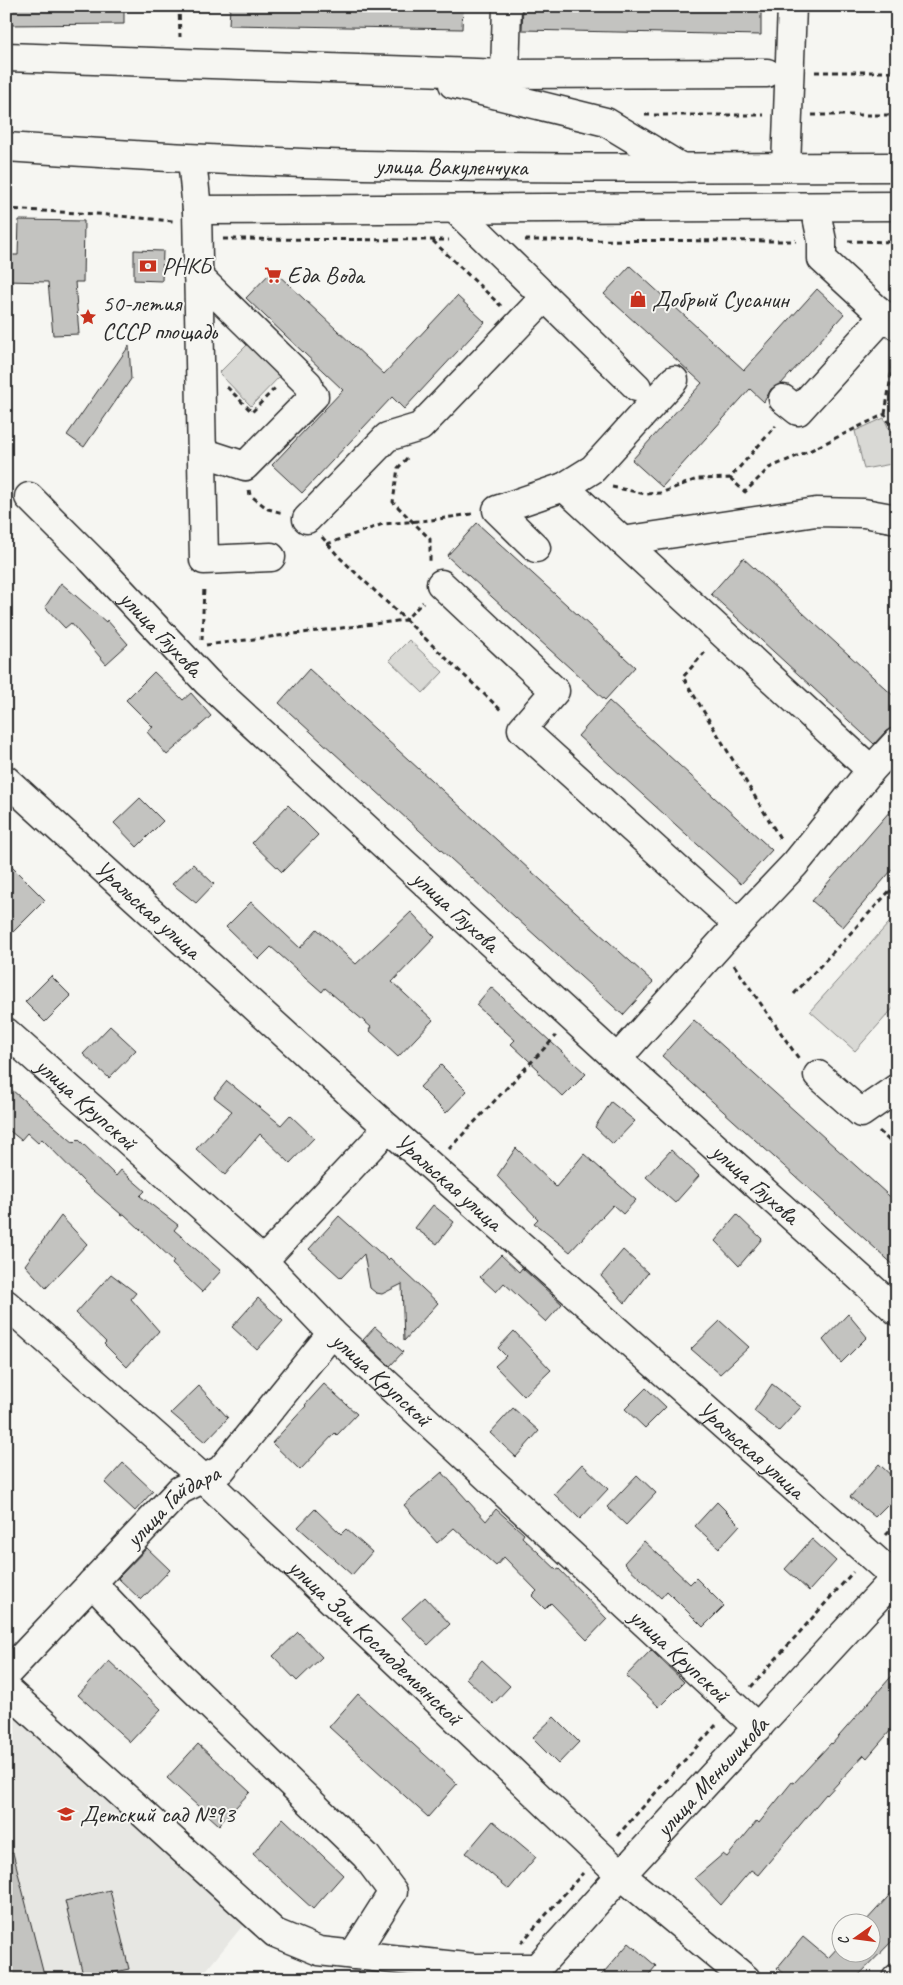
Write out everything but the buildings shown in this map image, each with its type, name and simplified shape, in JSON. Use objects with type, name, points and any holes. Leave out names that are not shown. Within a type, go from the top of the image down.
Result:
[{"type":"street","points":[[505,74],[506,6]]},
{"type":"street","points":[[786,167],[787,115],[778,73],[792,6]]},
{"type":"street","points":[[6,57],[505,74],[778,73]]},
{"type":"street","points":[[393,70],[606,122],[682,168]]},
{"type":"street","name":"улица Вакуленчука","points":[[6,147],[192,159],[364,165],[682,168],[897,166]]},
{"type":"street","points":[[192,159],[197,210],[204,560],[271,557]]},
{"type":"street","points":[[197,210],[897,206]]},
{"type":"street","points":[[788,403],[798,411],[891,321],[822,258],[822,241],[815,207]]},
{"type":"street","points":[[456,209],[637,387]]},
{"type":"street","points":[[198,276],[305,383],[245,466],[202,452]]},
{"type":"street","points":[[307,520],[387,437],[420,427],[545,296]]},
{"type":"street","points":[[536,548],[497,510],[570,483],[593,469],[674,380]]},
{"type":"street","points":[[570,483],[622,541],[871,770]]},
{"type":"street","name":"улица Глухова","points":[[29,497],[92,560],[207,682],[574,1017],[617,1059],[897,1311]]},
{"type":"street","points":[[622,541],[816,512],[864,513],[897,519]]},
{"type":"street","points":[[441,584],[555,690],[522,730],[738,924]]},
{"type":"street","points":[[617,1059],[738,924],[795,864],[871,770],[897,742]]},
{"type":"street","name":"Уральская улица","points":[[6,780],[388,1128],[896,1577]]},
{"type":"street","name":"улица Крупской","points":[[6,1032],[264,1261],[332,1333],[758,1728]]},
{"type":"street","points":[[818,1075],[861,1113],[897,1088]]},
{"type":"street","points":[[264,1261],[388,1128]]},
{"type":"street","name":"улица Зои Космодемьянской","points":[[6,1304],[204,1479],[621,1875],[746,1979]]},
{"type":"street","name":"улица Гайдара","points":[[6,1674],[180,1490],[222,1470],[332,1333]]},
{"type":"street","name":"улица Меньшикова","points":[[532,1973],[896,1577]]},
{"type":"street","points":[[92,1583],[174,1670],[366,1856],[393,1892],[353,1955]]},
{"type":"street","points":[[6,1689],[275,1933],[319,1951],[532,1973]]},
{"type":"path","points":[[179,6],[180,39]]},
{"type":"path","points":[[778,73],[897,72]]},
{"type":"path","points":[[643,115],[897,115]]},
{"type":"path","points":[[433,240],[519,324]]},
{"type":"path","points":[[200,360],[252,412],[305,383]]},
{"type":"path","points":[[893,361],[885,414],[894,434],[897,434]]},
{"type":"path","points":[[730,478],[788,403]]},
{"type":"path","points":[[570,483],[646,494],[661,493],[697,479],[730,478],[745,492],[769,468],[885,414]]},
{"type":"path","points":[[245,466],[250,495],[268,509],[307,520]]},
{"type":"path","points":[[398,468],[393,502],[430,539],[431,573],[441,584]]},
{"type":"path","points":[[328,544],[383,524],[414,522],[497,510]]},
{"type":"path","points":[[340,557],[522,730]]},
{"type":"path","points":[[202,627],[204,588]]},
{"type":"path","points":[[202,645],[406,620]]},
{"type":"path","points":[[722,633],[683,677],[795,864]]},
{"type":"path","points":[[794,994],[897,883]]},
{"type":"path","points":[[890,890],[897,897]]},
{"type":"path","points":[[720,944],[808,1072],[818,1075]]},
{"type":"path","points":[[432,1167],[574,1017]]},
{"type":"path","points":[[498,1968],[585,1871]]},
{"type":"shaded area","points":[[249,343],[281,375],[251,406],[219,373]]},
{"type":"shaded area","points":[[884,418],[897,446],[897,463],[864,469],[855,431]]},
{"type":"shaded area","points":[[409,640],[443,672],[423,693],[389,660]]},
{"type":"shaded area","points":[[897,914],[897,1004],[855,1051],[810,1011]]},
{"type":"shaded area","name":"Детский сад №93","points":[[6,1705],[244,1924],[199,1979],[6,1979]]},
{"type":"place","name":"РНКБ","points":[[148,266]]},
{"type":"place","name":"Еда Вода","points":[[273,275]]},
{"type":"place","name":"Добрый Сусанин","points":[[638,299]]},
{"type":"place","name":"50-летия СССР площадь","points":[[88,317]]},
{"type":"place","name":"Детский сад №93","points":[[66,1814]]}]
